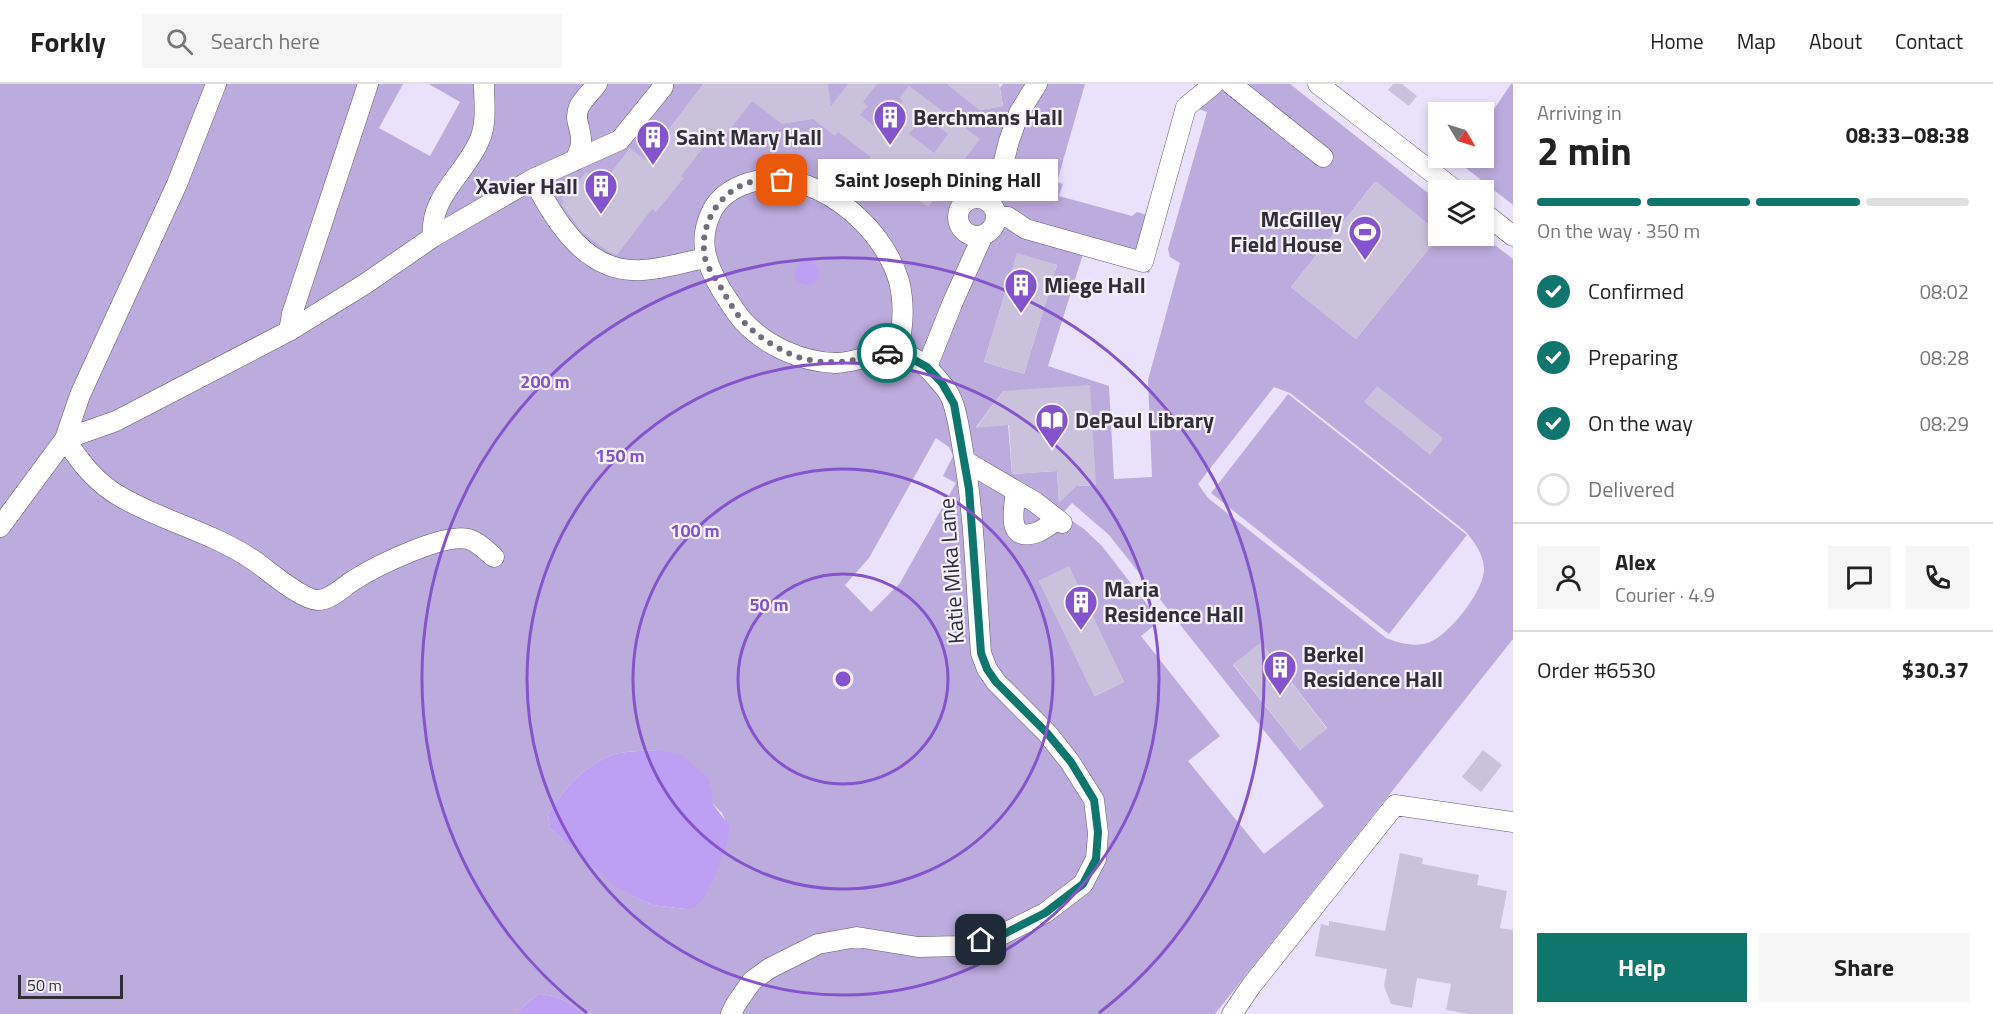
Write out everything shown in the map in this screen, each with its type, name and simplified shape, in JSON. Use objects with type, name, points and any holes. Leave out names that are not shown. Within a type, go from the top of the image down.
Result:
[{"type":"street","points":[[0,527],[64,439],[80,395],[177,184],[216,84]]},
{"type":"street","points":[[289,331],[292,314],[368,84]]},
{"type":"street","points":[[433,237],[432,223],[437,207],[480,141],[485,125],[484,84]]},
{"type":"street","points":[[574,161],[581,146],[582,136],[578,124],[579,107],[597,84]]},
{"type":"street","points":[[64,439],[116,421],[289,331],[433,237],[532,179],[620,140],[663,87],[663,84]]},
{"type":"street","points":[[1037,84],[1019,113],[1009,141],[991,208],[993,228],[983,235],[976,236],[965,232],[961,227],[958,215],[960,209],[968,201],[974,199],[991,208],[1008,217],[1026,229],[1143,262],[1186,107],[1214,84]]},
{"type":"street","points":[[1231,84],[1323,157]]},
{"type":"street","points":[[1318,84],[1442,180]]},
{"type":"street","points":[[532,179],[550,211],[574,242],[591,258],[613,268],[641,270],[705,258]]},
{"type":"street","points":[[898,351],[903,308],[899,281],[882,246],[841,203],[803,184],[782,180],[760,180],[739,186],[723,197],[712,211],[705,232],[705,258],[716,281],[743,321],[781,349],[804,359],[837,363],[898,351],[927,367],[983,235]]},
{"type":"street","points":[[1494,221],[1513,236]]},
{"type":"street","name":"Katie Mika Lane","points":[[732,1014],[752,981],[770,968],[818,944],[857,937],[918,947],[958,946],[1004,934],[1045,913],[1083,884],[1096,859],[1098,832],[1094,800],[1071,762],[1047,733],[996,682],[987,669],[981,653],[965,461],[954,404],[942,383],[927,367]]},
{"type":"street","points":[[64,439],[82,464],[99,481],[121,497],[215,539],[253,560],[304,595],[318,600],[328,597],[356,578],[405,554],[454,538],[470,539],[494,557]]},
{"type":"street","points":[[965,461],[1035,502],[1060,521],[1049,523],[1040,531],[1025,533],[1019,531],[1012,521],[1016,491]]},
{"type":"street","points":[[1232,1014],[1251,986],[1395,805],[1513,822]]},
{"type":"shaded area","points":[[0,84],[403,84],[379,128],[430,156],[460,102],[429,84],[947,84],[980,110],[1003,106],[1000,88],[1003,84],[1085,84],[1057,182],[1063,184],[1059,196],[1132,216],[1137,212],[1163,220],[1149,273],[1083,254],[1048,366],[1109,386],[1114,479],[1152,477],[1148,380],[1180,263],[1170,257],[1168,249],[1207,112],[1178,102],[1201,84],[1290,84],[1428,193],[1428,224],[1375,182],[1291,287],[1356,339],[1431,246],[1494,244],[1513,259],[1513,639],[1215,1014],[583,1014],[551,995],[538,994],[515,1014],[0,1014]],"holes":[[[1017,254],[1057,265],[1024,374],[984,362]],[[1274,387],[1290,393],[1465,531],[1475,543],[1482,558],[1483,577],[1464,612],[1436,639],[1417,645],[1386,638],[1208,498],[1198,484]],[[1003,391],[1096,485],[1076,486],[1059,502],[1057,471],[1012,474],[1008,425],[976,427]],[[1365,402],[1442,439],[1430,454]],[[936,438],[949,447],[953,456],[943,476],[956,483],[900,583],[871,612],[845,585],[869,558]],[[1072,503],[1109,535],[1324,806],[1264,854],[1188,761],[1220,736],[1141,636],[1160,621],[1102,546],[1084,529],[1062,514]],[[1069,567],[1124,682],[1095,696],[1039,581]],[[1261,643],[1327,728],[1300,750],[1233,665]],[[661,750],[712,793],[712,803],[722,813],[730,832],[724,846],[685,909],[652,905],[617,887],[550,828],[548,814],[567,788],[590,767],[609,756],[621,753]]]},
{"type":"shaded area","points":[[1513,84],[1513,205],[1494,190],[1494,180],[1481,180],[1466,168],[1494,168],[1494,109]]},
{"type":"shaded area","points":[[807,261],[812,262],[818,268],[818,278],[812,284],[807,285],[802,284],[796,278],[795,273],[796,268],[802,262]]},
{"type":"shaded area","points":[[1288,394],[1467,535],[1389,634],[1211,493]]},
{"type":"shaded area","points":[[661,750],[683,756],[708,778],[712,803],[728,824],[730,832],[716,874],[704,898],[694,908],[652,905],[616,887],[550,828],[548,814],[574,780],[590,767],[615,754]]},
{"type":"shaded area","points":[[538,994],[562,999],[583,1014],[515,1014]]},
{"type":"building","points":[[703,84],[828,84],[831,106],[848,84],[877,84],[863,102],[868,106],[860,115],[880,130],[903,101],[899,98],[909,86],[980,139],[928,207],[912,196],[915,192],[882,167],[880,169],[868,160],[871,157],[838,132],[835,136],[813,119],[782,124],[752,101],[717,146],[709,140],[681,176],[684,178],[656,212],[652,209],[617,255],[609,252],[583,233],[562,205],[564,201],[561,199],[575,181],[578,183],[586,172],[602,184],[630,148],[645,160]],"holes":[[[923,116],[948,134],[934,153],[909,134]]]},
{"type":"building","points":[[947,84],[999,84],[1003,106],[980,110]]},
{"type":"building","points":[[1393,84],[1402,84],[1417,96],[1409,106],[1388,90]]},
{"type":"building","name":"McGilley Field House","points":[[1376,181],[1428,224],[1428,246],[1431,246],[1356,339],[1291,287]]},
{"type":"building","name":"Miege Hall","points":[[1017,253],[1057,265],[1024,374],[984,362]]},
{"type":"building","name":"DePaul Library","points":[[1090,385],[1096,485],[1076,486],[1059,503],[1057,471],[1012,474],[1009,425],[976,428],[1003,391]]},
{"type":"building","points":[[1377,386],[1443,438],[1430,454],[1364,402]]},
{"type":"building","name":"Maria Residence Hall","points":[[1069,566],[1124,682],[1094,696],[1039,581]]},
{"type":"building","name":"Berkel Residence Hall","points":[[1261,643],[1327,729],[1300,750],[1233,664]]},
{"type":"building","points":[[1483,750],[1502,765],[1481,792],[1462,777]]},
{"type":"building","points":[[1400,853],[1423,858],[1422,864],[1479,875],[1477,885],[1507,891],[1500,928],[1513,930],[1513,1014],[1469,1014],[1446,1010],[1451,984],[1417,978],[1412,1008],[1391,1004],[1384,986],[1387,969],[1315,956],[1321,924],[1329,926],[1329,921],[1385,931]]},
{"type":"way so far","points":[[782,180],[760,180],[739,186],[723,197],[712,211],[705,232],[705,258],[716,281],[743,321],[781,349],[804,359],[837,363],[887,353]]},
{"type":"place","name":"Berchmans Hall","points":[[890,146]]},
{"type":"place","name":"Saint Mary Hall","points":[[653,166]]},
{"type":"place","name":"Saint Joseph Dining Hall","points":[[782,180]]},
{"type":"place","name":"Xavier Hall","points":[[601,215]]},
{"type":"place","name":"McGilley Field House","points":[[1365,261]]},
{"type":"place","name":"Miege Hall","points":[[1021,314]]},
{"type":"place","name":"DePaul Library","points":[[1052,449]]},
{"type":"place","name":"Maria Residence Hall","points":[[1081,631]]},
{"type":"place","name":"Berkel Residence Hall","points":[[1280,696]]},
{"type":"route","points":[[887,353],[898,351],[927,367],[942,383],[954,404],[969,489],[981,653],[987,669],[996,682],[1047,733],[1071,762],[1094,800],[1098,832],[1096,859],[1083,884],[1045,913],[1004,934],[981,940]]}]
